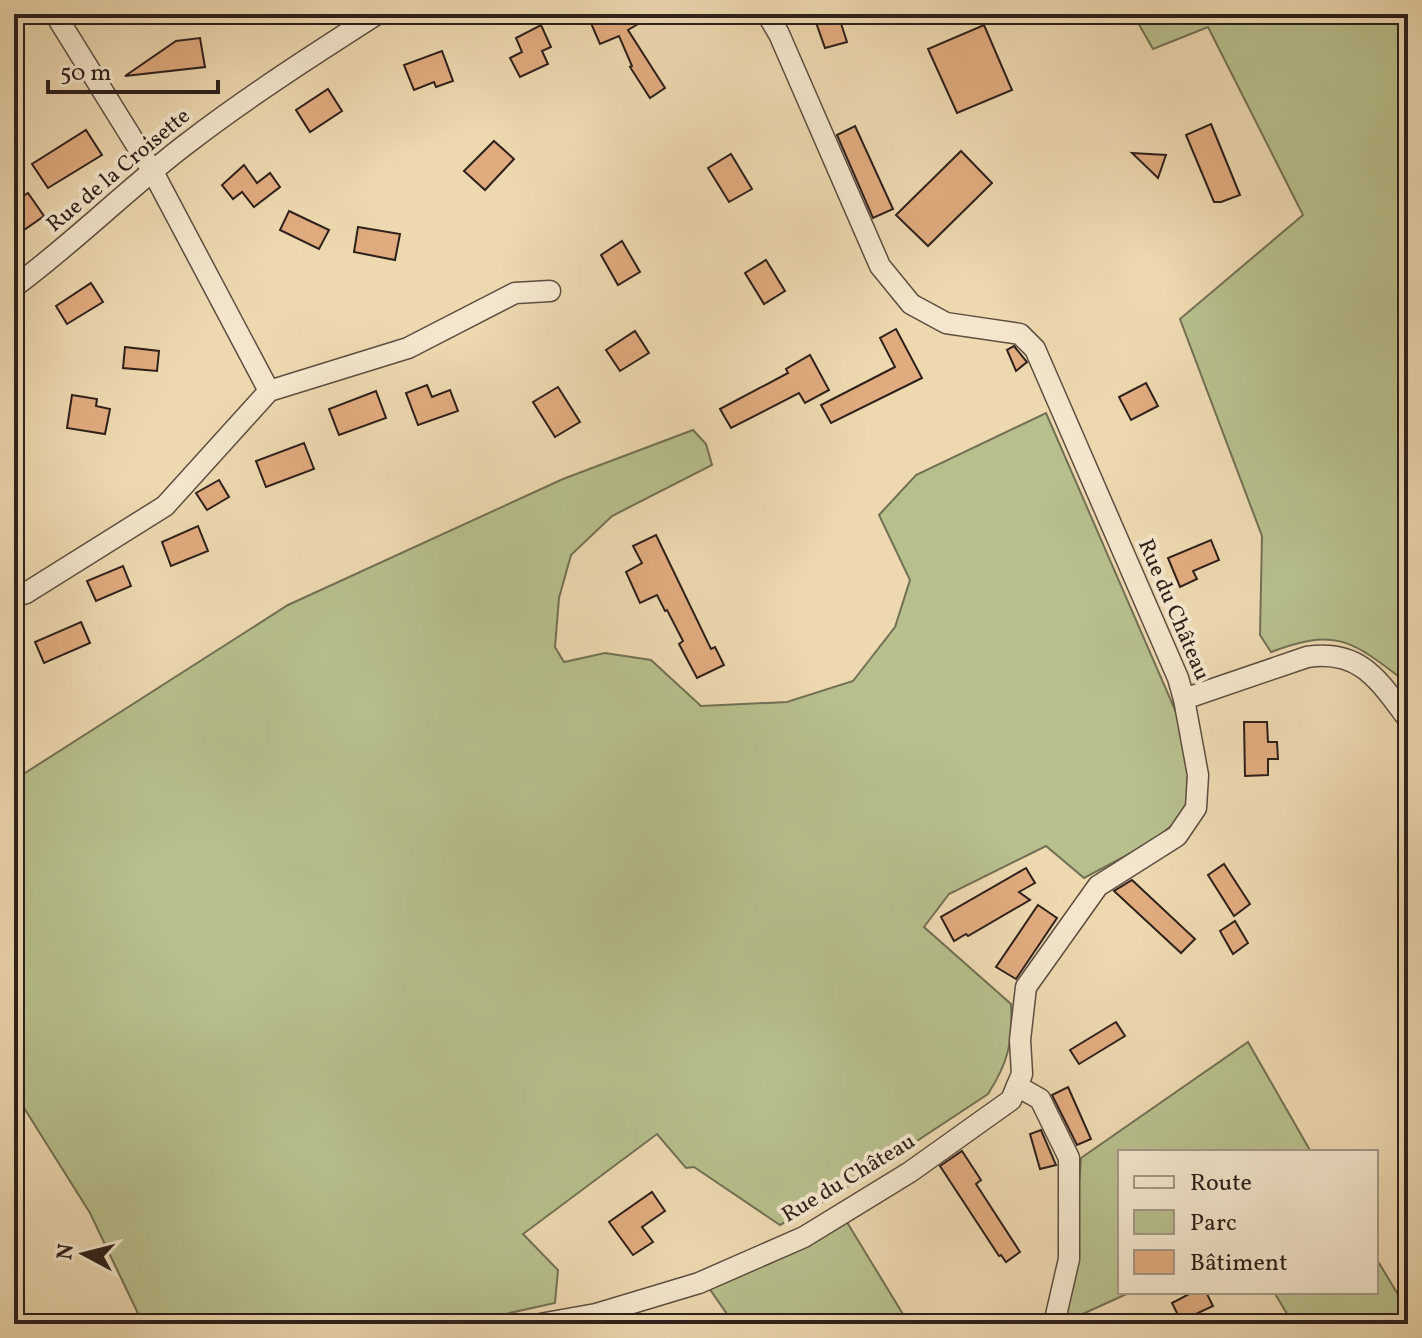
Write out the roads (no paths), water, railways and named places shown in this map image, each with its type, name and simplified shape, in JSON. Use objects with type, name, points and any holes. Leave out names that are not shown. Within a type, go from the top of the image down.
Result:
[{"type":"street","points":[[55,14],[153,172],[269,391]]},
{"type":"street","name":"Rue de la Croisette","points":[[14,287],[52,260],[186,143],[265,86],[377,14]]},
{"type":"street","name":"Rue du Château","points":[[540,1324],[596,1314],[699,1283],[804,1237],[922,1163],[1011,1100],[1022,1074],[1020,1040],[1026,987],[1098,886],[1177,836],[1196,808],[1198,775],[1178,678],[1035,349],[1020,334],[946,323],[911,304],[880,266],[779,34],[767,14]]},
{"type":"street","points":[[14,597],[26,593],[165,506],[269,391],[408,348],[515,293],[550,291]]},
{"type":"street","points":[[1184,699],[1307,657],[1326,654],[1344,658],[1372,672],[1408,719]]},
{"type":"street","points":[[1017,1086],[1040,1099],[1069,1158],[1069,1259],[1054,1324]]}]
